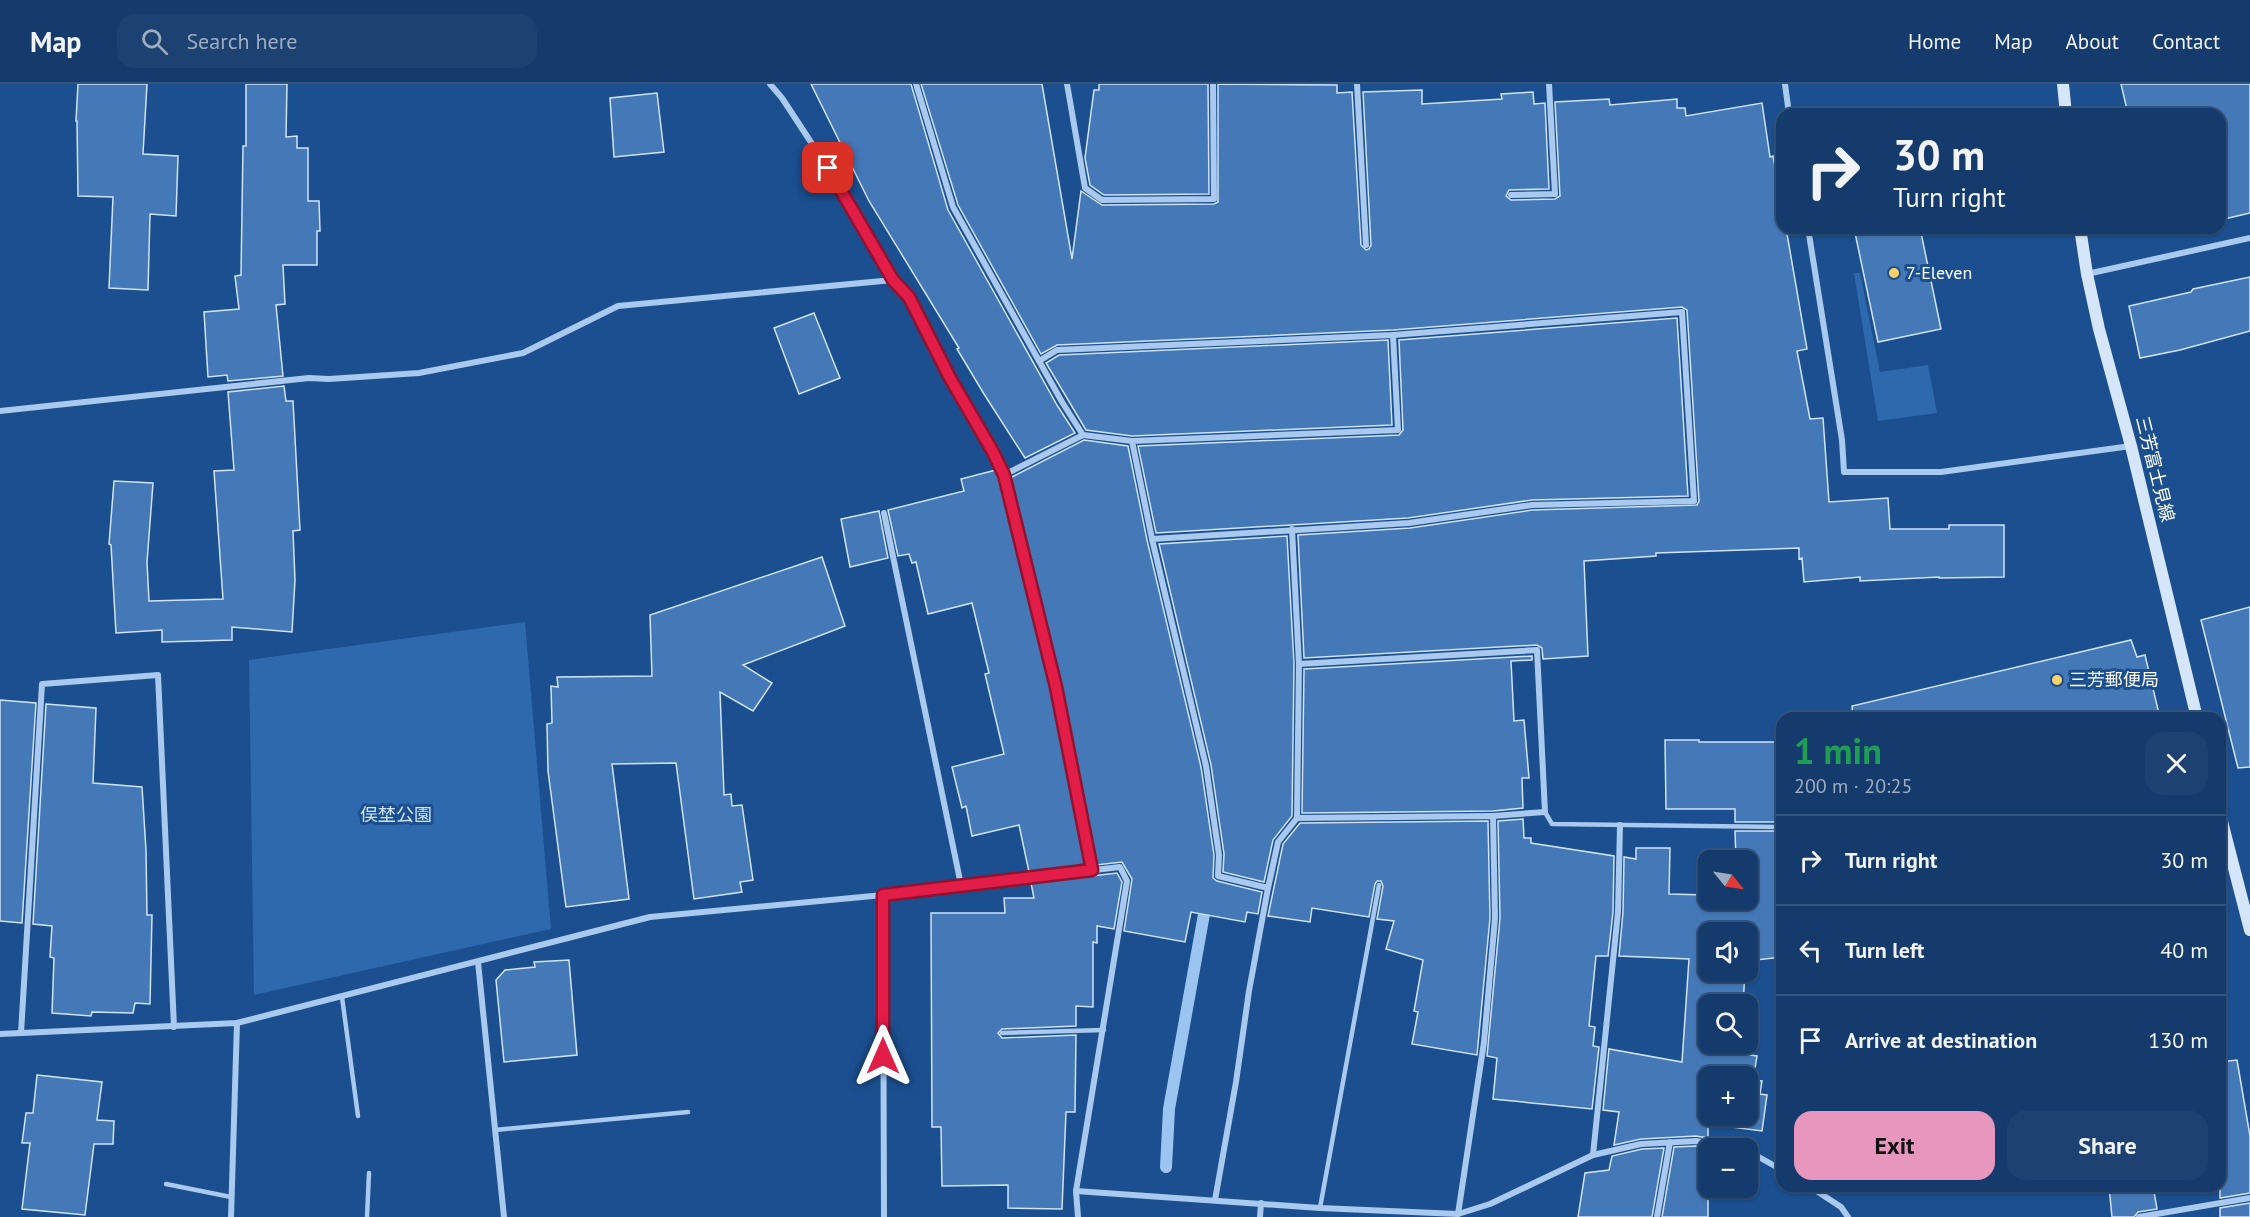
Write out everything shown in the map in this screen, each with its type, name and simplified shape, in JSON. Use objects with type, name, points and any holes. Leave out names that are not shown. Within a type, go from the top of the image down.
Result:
[{"type":"main road","points":[[2063,84],[2065,108]]},
{"type":"main road","name":"三芳富士見線","points":[[2081,234],[2099,329],[2131,446],[2196,712]]},
{"type":"main road","points":[[2226,866],[2250,930]]},
{"type":"street","points":[[770,84],[839,185],[893,280],[909,297],[950,378],[1004,475],[1056,687],[1092,870]]},
{"type":"street","points":[[916,84],[953,207],[1062,402],[1083,435]]},
{"type":"street","points":[[1067,84],[1085,188],[1102,200],[1214,199],[1214,84]]},
{"type":"street","points":[[1357,84],[1366,245]]},
{"type":"street","points":[[1511,195],[1555,194],[1549,84]]},
{"type":"street","points":[[1785,84],[1789,108]]},
{"type":"street","points":[[1809,234],[1842,440],[1844,472],[1941,472],[2131,446]]},
{"type":"street","points":[[2087,274],[2250,238]]},
{"type":"street","points":[[0,411],[309,378],[418,373],[523,353],[618,306],[893,280]]},
{"type":"street","points":[[1040,361],[1057,350],[1393,335],[1682,312],[1694,501],[1532,505],[1409,523],[1152,539]]},
{"type":"street","points":[[1004,475],[1083,435],[1132,441],[1398,430],[1393,335]]},
{"type":"street","points":[[1132,441],[1152,539],[1206,766],[1219,855],[1218,876],[1268,888]]},
{"type":"street","points":[[884,513],[961,885]]},
{"type":"street","points":[[1215,1200],[1268,888],[1278,842],[1297,818],[1299,664],[1292,529]]},
{"type":"street","points":[[1297,818],[1493,816],[1545,812],[1537,650],[1299,664]]},
{"type":"street","points":[[21,1033],[42,684],[158,675],[174,1027]]},
{"type":"street","points":[[1458,1214],[1484,1042],[1495,918],[1493,816]]},
{"type":"street","points":[[1593,1155],[1618,912],[1620,825]]},
{"type":"street","points":[[0,1034],[237,1023],[650,917],[883,895],[1120,867],[1127,881],[1077,1191],[1077,1217]]},
{"type":"street","points":[[883,895],[884,1217]]},
{"type":"street","points":[[478,962],[504,1217]]},
{"type":"street","points":[[231,1217],[237,1023]]},
{"type":"street","points":[[1077,1191],[1320,1208],[1458,1214],[1490,1204],[1593,1155],[1641,1144],[1698,1141]]},
{"type":"street","points":[[1657,1217],[1670,1143]]},
{"type":"street","points":[[1758,1157],[1776,1167]]},
{"type":"street","points":[[1818,1192],[1841,1207],[1848,1217]]},
{"type":"street","points":[[2139,1217],[2250,1198]]},
{"type":"street","points":[[1260,1217],[1261,1203]]},
{"type":"lane","points":[[1545,812],[1552,824],[1776,827]]},
{"type":"lane","points":[[1320,1208],[1379,885]]},
{"type":"lane","points":[[342,997],[358,1116]]},
{"type":"lane","points":[[1002,1033],[1104,1030]]},
{"type":"lane","points":[[495,1130],[688,1112]]},
{"type":"lane","points":[[367,1217],[369,1173]]},
{"type":"lane","points":[[166,1184],[231,1197]]},
{"type":"green space","points":[[1854,273],[1860,273],[1880,372],[1928,365],[1937,413],[1878,421]]},
{"type":"green space","name":"俣埜公園","points":[[525,622],[551,929],[254,995],[249,660]]},
{"type":"building","points":[[78,84],[147,84],[143,154],[178,156],[176,216],[150,214],[148,290],[109,288],[113,197],[78,196],[76,121]]},
{"type":"building","points":[[246,84],[287,84],[286,137],[297,136],[297,148],[308,148],[308,201],[319,201],[320,231],[317,231],[317,265],[283,265],[285,304],[276,305],[283,376],[228,381],[227,375],[208,377],[204,312],[239,309],[235,276],[241,275]]},
{"type":"building","points":[[811,84],[911,84],[948,210],[1075,433],[1025,458],[984,394],[957,349],[959,348],[869,201]]},
{"type":"building","points":[[921,84],[1042,84],[1072,259],[1081,191],[1102,205],[1214,204],[1218,202],[1218,84],[1337,85],[1337,93],[1352,92],[1361,245],[1366,250],[1371,245],[1363,92],[1422,90],[1422,104],[1502,99],[1501,94],[1533,92],[1534,104],[1545,103],[1549,189],[1509,190],[1506,196],[1511,200],[1555,199],[1560,196],[1555,102],[1609,99],[1610,105],[1677,99],[1677,108],[1685,108],[1686,116],[1762,103],[1770,157],[1773,156],[1776,173],[1776,234],[1787,234],[1807,349],[1797,351],[1810,419],[1823,418],[1829,502],[1888,498],[1890,529],[1949,529],[1949,525],[2004,525],[2004,577],[1939,577],[1860,581],[1860,577],[1804,582],[1799,548],[1656,553],[1656,556],[1584,561],[1588,656],[1543,659],[1542,648],[1537,645],[1304,658],[1298,535],[1410,528],[1532,510],[1697,505],[1699,501],[1687,310],[1682,307],[1393,330],[1057,345],[1041,354],[958,205]]},
{"type":"building","points":[[1099,84],[1208,84],[1209,194],[1104,195],[1090,185],[1085,158],[1094,90],[1099,90]]},
{"type":"building","points":[[2121,84],[2250,84],[2250,213],[2226,219],[2226,108],[2127,108]]},
{"type":"building","points":[[657,93],[664,152],[614,157],[610,98]]},
{"type":"building","points":[[1855,234],[1921,234],[1941,329],[1878,342]]},
{"type":"building","points":[[2250,277],[2250,331],[2140,358],[2129,306]]},
{"type":"building","points":[[814,313],[840,378],[799,394],[774,328]]},
{"type":"building","points":[[1677,318],[1688,496],[1532,500],[1408,518],[1156,533],[1138,446],[1399,435],[1403,430],[1399,340]]},
{"type":"building","points":[[1388,340],[1392,425],[1132,436],[1086,430],[1046,363],[1059,355]]},
{"type":"building","points":[[284,386],[286,401],[293,401],[300,530],[293,531],[295,580],[292,632],[232,627],[232,640],[162,642],[162,630],[116,633],[111,545],[109,544],[114,481],[153,483],[147,562],[149,601],[223,599],[214,471],[234,470],[228,392]]},
{"type":"building","points":[[1084,440],[1128,446],[1147,540],[1201,767],[1214,855],[1213,878],[1262,892],[1258,914],[1247,912],[1245,922],[1191,912],[1185,942],[1124,931],[1132,879],[1122,862],[1096,865],[1061,686],[1010,478]]},
{"type":"building","points":[[996,470],[1051,688],[1086,866],[1029,872],[1019,825],[972,836],[966,806],[962,808],[952,767],[1004,754],[985,674],[989,673],[972,603],[928,614],[916,562],[912,563],[909,554],[898,556],[888,510],[964,491],[961,479]]},
{"type":"building","points":[[879,511],[888,558],[850,567],[841,519]]},
{"type":"building","points":[[1287,536],[1294,664],[1292,816],[1273,840],[1264,882],[1223,872],[1224,854],[1211,765],[1159,544]]},
{"type":"building","points":[[822,557],[845,626],[743,665],[772,683],[753,711],[720,692],[724,795],[731,794],[732,806],[742,805],[753,880],[740,882],[742,892],[694,899],[676,763],[612,764],[629,899],[566,907],[548,771],[547,724],[552,723],[551,686],[558,687],[557,677],[652,676],[650,615]]},
{"type":"building","points":[[2250,607],[2250,767],[2238,768],[2226,712],[2224,712],[2201,620]]},
{"type":"building","name":"三芳郵便局","points":[[2131,640],[2137,657],[2145,655],[2159,712],[1852,712],[1852,706]]},
{"type":"building","points":[[1532,656],[1532,660],[1511,661],[1514,721],[1524,720],[1529,778],[1522,778],[1523,808],[1493,811],[1302,813],[1304,669]]},
{"type":"building","points":[[0,700],[36,703],[22,923],[0,921]]},
{"type":"building","points":[[46,704],[96,708],[93,783],[142,787],[147,915],[152,915],[150,1004],[135,1003],[133,1013],[92,1012],[91,1016],[52,1013],[54,958],[50,957],[52,926],[33,924]]},
{"type":"building","points":[[1665,740],[1776,742],[1776,822],[1735,822],[1735,809],[1666,809]]},
{"type":"building","points":[[1523,819],[1524,838],[1531,838],[1531,843],[1614,856],[1613,912],[1608,956],[1596,956],[1589,1026],[1595,1027],[1593,1046],[1599,1047],[1592,1109],[1493,1099],[1497,1058],[1487,1056],[1500,918],[1498,821]]},
{"type":"building","points":[[1488,821],[1490,918],[1477,1055],[1412,1044],[1418,1012],[1414,1011],[1423,960],[1386,949],[1394,921],[1377,919],[1383,886],[1381,881],[1375,884],[1369,917],[1312,908],[1310,922],[1268,916],[1283,844],[1300,823]]},
{"type":"building","points":[[1735,831],[1776,831],[1776,958],[1758,960],[1758,922],[1698,922],[1698,982],[1744,982],[1744,994],[1698,994],[1698,1054],[1757,1056],[1755,1066],[1698,1066],[1698,1126],[1708,1126],[1708,1138],[1696,1136],[1641,1139],[1614,1145],[1619,1112],[1603,1110],[1609,1049],[1682,1062],[1689,959],[1619,956],[1624,857],[1636,859],[1636,848],[1670,848],[1669,894],[1698,895],[1698,910],[1758,910],[1758,850],[1736,850]]},
{"type":"building","points":[[1117,873],[1122,882],[1114,929],[1097,926],[1097,943],[1093,942],[1093,1007],[1076,1006],[1076,1026],[1002,1029],[998,1033],[1002,1038],[1076,1035],[1075,1112],[1066,1112],[1062,1209],[1008,1208],[1008,1185],[942,1186],[941,1127],[932,1127],[931,913],[1005,913],[1004,898],[1034,898],[1031,883]]},
{"type":"building","points":[[569,960],[577,1055],[504,1062],[496,980],[505,970],[535,967],[534,962]]},
{"type":"building","points":[[2237,1060],[2250,1136],[2250,1193],[2220,1198],[2220,1192],[2226,1192],[2226,1061]]},
{"type":"building","points":[[37,1075],[102,1082],[97,1120],[114,1121],[113,1144],[94,1144],[85,1215],[22,1209],[30,1143],[22,1143],[26,1113],[33,1113]]},
{"type":"building","points":[[1758,1081],[1762,1081],[1760,1094],[1767,1095],[1762,1131],[1723,1126],[1758,1126]]},
{"type":"building","points":[[1698,1146],[1698,1198],[1708,1198],[1708,1217],[1662,1217],[1674,1147]]},
{"type":"building","points":[[1664,1148],[1652,1217],[1578,1217],[1585,1173],[1609,1170],[1612,1156],[1642,1149]]},
{"type":"building","points":[[2110,1192],[2154,1192],[2157,1209],[2138,1212],[2134,1217],[2112,1217]]},
{"type":"building","points":[[2250,1203],[2250,1217],[2220,1217],[2220,1208]]},
{"type":"waterway","points":[[1166,1167],[1169,1109],[1206,903]]},
{"type":"place","name":"7-Eleven","points":[[1894,273]]},
{"type":"place","name":"三芳郵便局","points":[[2057,680]]},
{"type":"route","points":[[828,168],[893,280],[909,297],[950,378],[1004,475],[1056,687],[1092,870],[883,895],[883,1056]]}]
